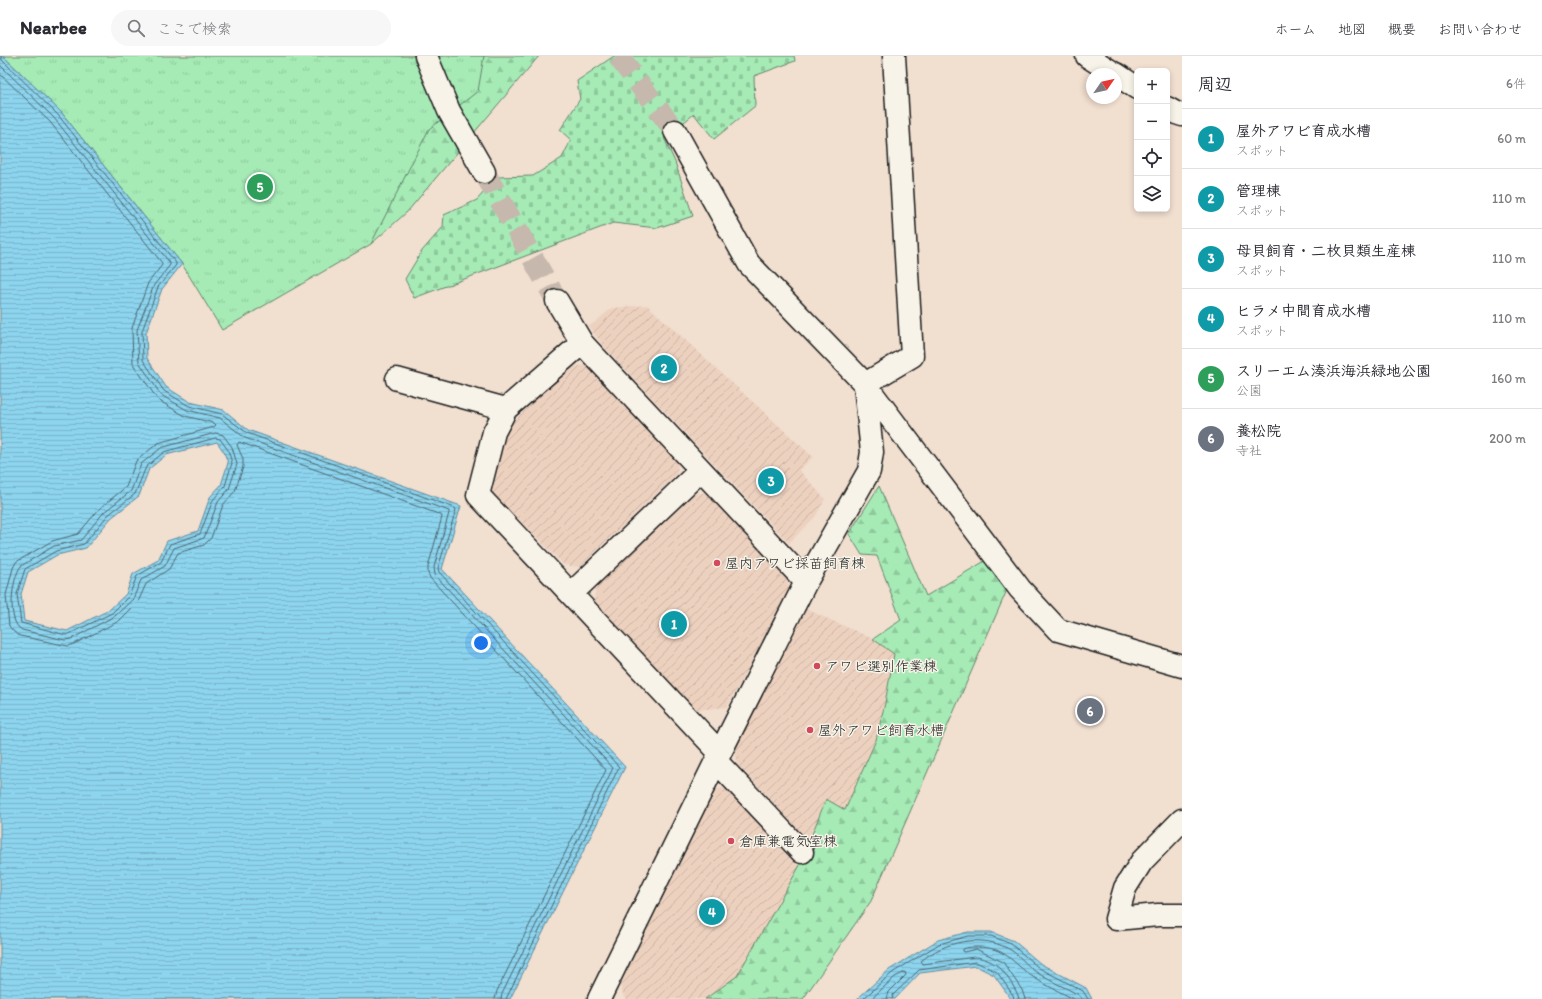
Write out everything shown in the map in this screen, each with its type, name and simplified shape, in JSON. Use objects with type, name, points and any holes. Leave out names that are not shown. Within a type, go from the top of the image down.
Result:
[{"type":"street","points":[[426,56],[448,110],[484,172]]},
{"type":"street","points":[[865,384],[912,356],[894,56]]},
{"type":"street","points":[[1087,56],[1106,68]]},
{"type":"street","points":[[1122,78],[1134,86]]},
{"type":"street","points":[[1170,110],[1176,114],[1182,115]]},
{"type":"street","points":[[675,131],[749,264],[865,384],[1020,589],[1058,630],[1182,666]]},
{"type":"street","points":[[557,301],[582,343],[806,582]]},
{"type":"street","points":[[582,343],[506,409],[494,432],[478,495],[571,594],[802,852]]},
{"type":"street","points":[[397,379],[506,409]]},
{"type":"street","points":[[599,999],[806,582],[869,472],[872,452],[865,384]]},
{"type":"street","points":[[571,594],[701,470]]},
{"type":"street","points":[[1182,820],[1142,861],[1125,888],[1116,919],[1158,915],[1182,915]]},
{"type":"shaded area","points":[[647,305],[813,457],[799,470],[825,499],[815,517],[789,543],[605,348],[589,327],[612,308]]},
{"type":"shaded area","points":[[588,365],[678,461],[677,475],[579,567],[564,565],[490,490],[507,428],[569,367]]},
{"type":"shaded area","points":[[709,492],[787,577],[789,591],[727,707],[695,710],[594,601],[596,585],[693,494]]},
{"type":"shaded area","points":[[804,608],[873,639],[894,654],[885,703],[876,740],[845,811],[825,799],[809,842],[738,765],[734,747]]},
{"type":"shaded area","points":[[727,788],[799,867],[737,976],[705,999],[627,999],[624,997],[620,985],[716,789]]},
{"type":"green space","points":[[3,56],[484,56],[478,91],[429,129],[371,244],[222,330],[182,264],[61,112]]},
{"type":"green space","points":[[396,56],[539,56],[407,212],[371,244],[384,78]]},
{"type":"green space","points":[[614,56],[794,56],[795,61],[754,76],[755,106],[714,139],[694,114],[664,138],[675,162],[693,216],[657,228],[613,223],[414,298],[405,279],[422,251],[443,227],[444,215],[477,200],[497,177],[533,176],[562,158],[571,140],[560,130],[580,99],[577,81]]},
{"type":"green space","points":[[879,486],[926,596],[985,561],[1007,590],[871,901],[803,999],[705,999],[737,976],[799,867],[826,799],[845,810],[876,740],[885,703],[894,654],[873,639],[901,620],[877,556],[862,555],[849,534]]},
{"type":"water","points":[[0,56],[3,56],[61,112],[182,264],[162,289],[146,333],[147,358],[166,387],[190,402],[224,410],[248,430],[461,506],[442,569],[625,767],[510,999],[0,999]],"holes":[[[217,442],[224,452],[228,463],[221,485],[210,497],[198,531],[167,541],[158,560],[133,574],[126,594],[109,610],[67,631],[24,621],[21,594],[28,572],[57,555],[86,548],[111,518],[139,496],[149,469],[166,455]]]},
{"type":"water","points":[[968,932],[991,932],[1014,941],[1041,964],[1086,988],[1092,999],[1011,999],[994,975],[976,966],[920,973],[895,999],[857,999],[889,970],[938,940]]},
{"type":"tunnel","points":[[618,56],[675,131]]},
{"type":"tunnel","points":[[484,172],[557,301]]},
{"type":"place","name":"スリーエム湊浜海浜緑地公園","points":[[260,187]]},
{"type":"place","name":"管理棟","points":[[664,368]]},
{"type":"place","name":"母貝飼育・二枚貝類生産棟","points":[[771,481]]},
{"type":"place","name":"屋内アワビ採苗飼育棟","points":[[717,563]]},
{"type":"place","name":"屋外アワビ育成水槽","points":[[674,624]]},
{"type":"place","name":"アワビ選別作業棟","points":[[817,666]]},
{"type":"place","name":"養松院","points":[[1090,711]]},
{"type":"place","name":"屋外アワビ飼育水槽","points":[[810,730]]},
{"type":"place","name":"倉庫兼電気室棟","points":[[731,841]]},
{"type":"place","name":"ヒラメ中間育成水槽","points":[[712,912]]}]
